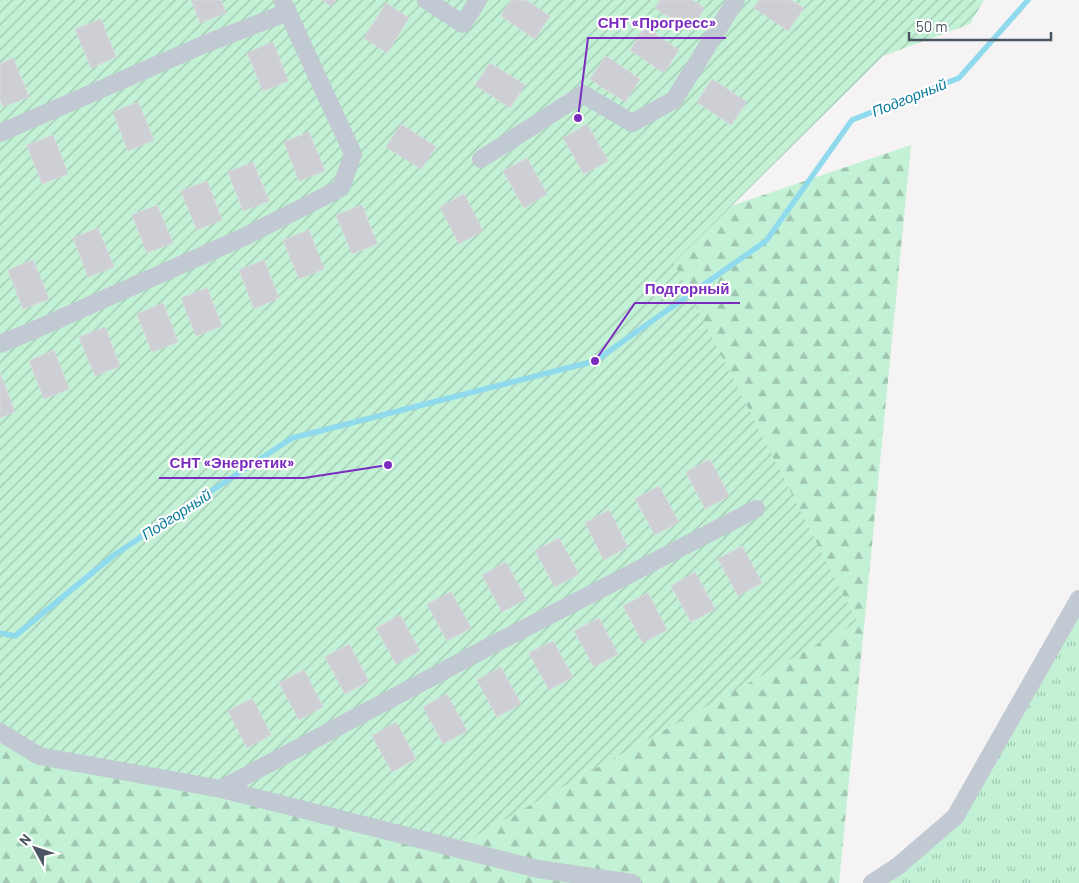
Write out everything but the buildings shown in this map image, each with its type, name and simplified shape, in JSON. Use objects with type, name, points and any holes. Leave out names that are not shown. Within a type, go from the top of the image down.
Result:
[{"type":"street","points":[[426,0],[463,24],[478,0]]},
{"type":"street","points":[[481,158],[583,94],[632,123],[674,100],[736,0]]},
{"type":"street","points":[[0,133],[204,44],[285,6],[352,154],[341,188],[246,236],[32,332],[0,344]]},
{"type":"street","points":[[221,789],[496,643],[756,509]]},
{"type":"street","points":[[872,883],[898,866],[955,817],[1079,599]]},
{"type":"street","points":[[0,732],[40,756],[221,789],[538,869],[632,883]]},
{"type":"green space","points":[[0,0],[984,0],[970,24],[883,56],[674,263],[857,622],[461,844],[39,756],[0,733]]},
{"type":"green space","points":[[911,145],[839,883],[0,883],[0,453]]},
{"type":"green space","points":[[1079,599],[1079,883],[872,883],[955,817]]},
{"type":"waterway","name":"Подгорный","points":[[0,633],[15,636],[114,555],[292,438],[595,361],[766,241],[852,120],[959,78],[1028,0]]},
{"type":"place","name":"СНТ «Прогресс»","points":[[578,118]]},
{"type":"place","name":"Подгорный","points":[[595,361]]},
{"type":"place","name":"СНТ «Энергетик»","points":[[388,465]]}]
